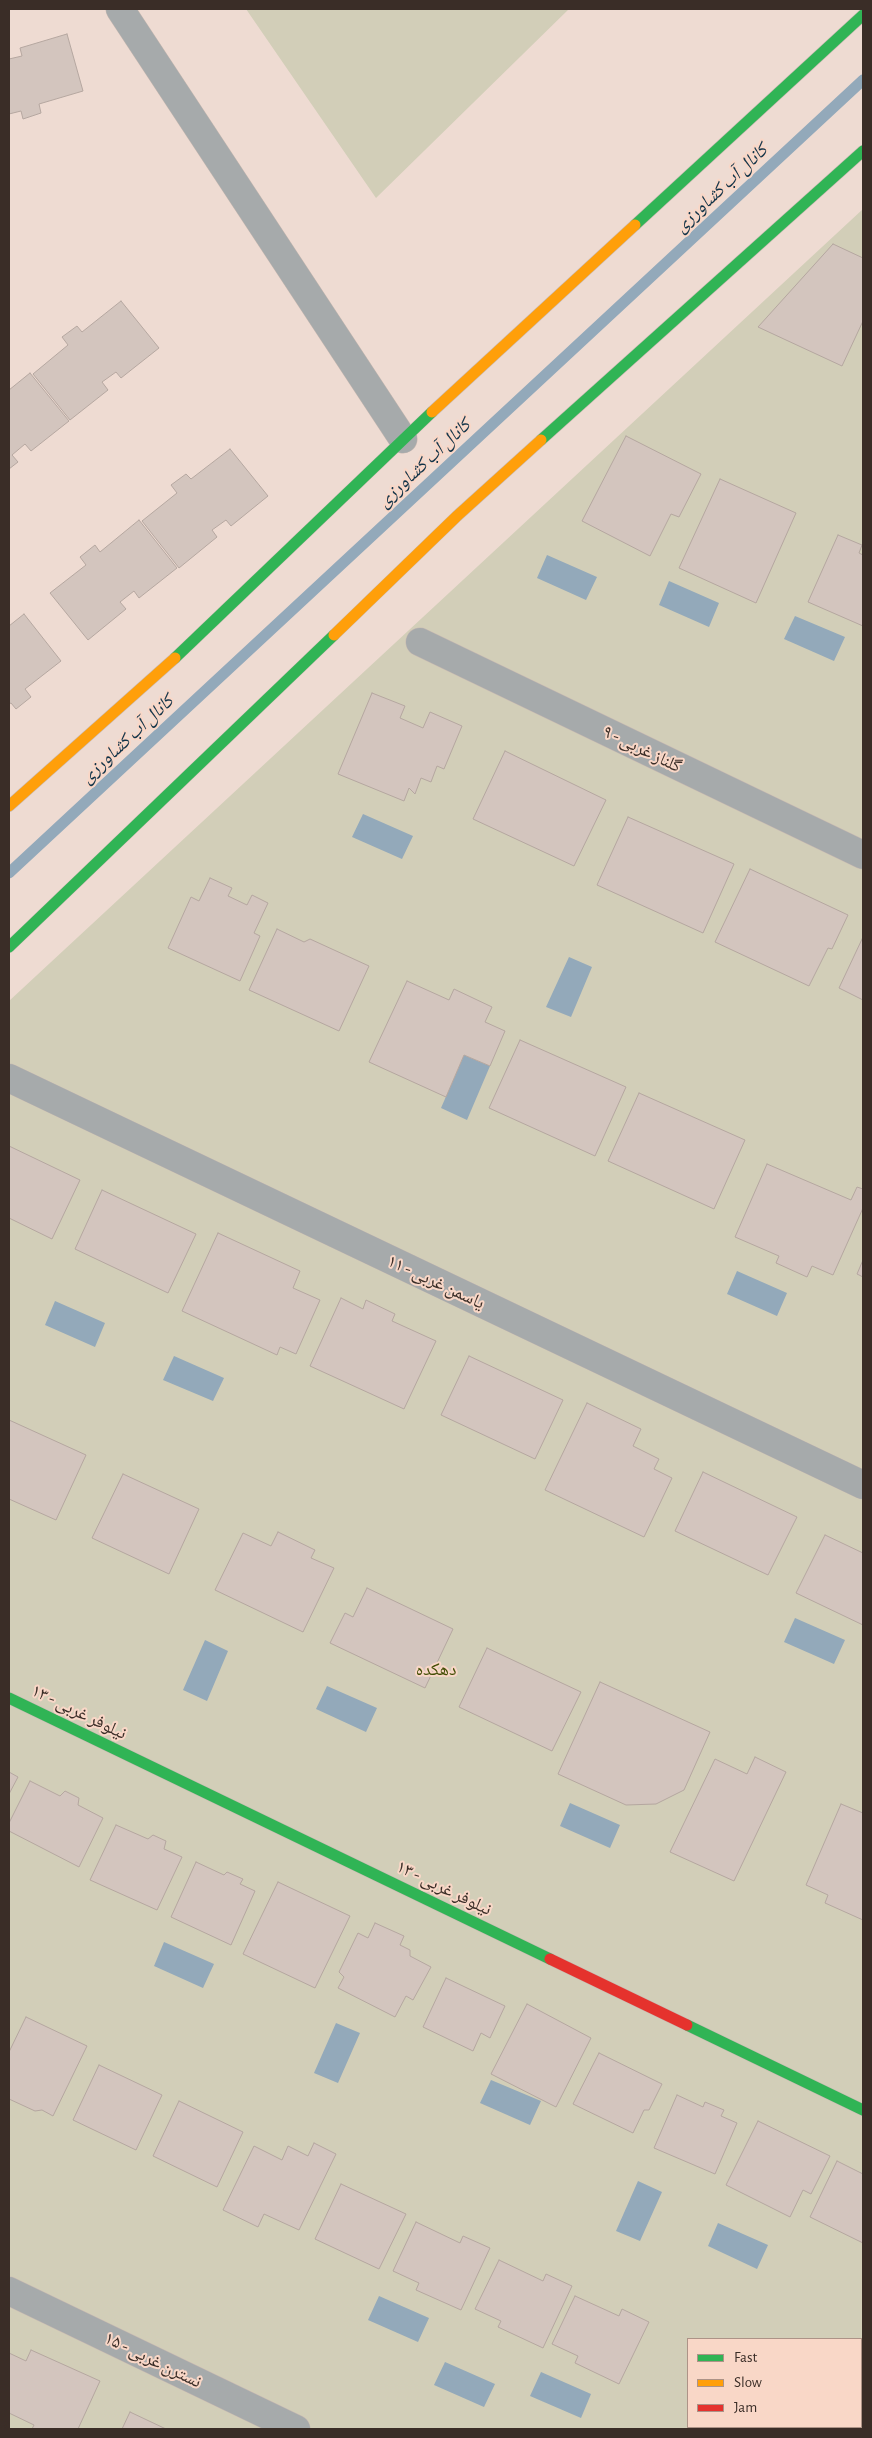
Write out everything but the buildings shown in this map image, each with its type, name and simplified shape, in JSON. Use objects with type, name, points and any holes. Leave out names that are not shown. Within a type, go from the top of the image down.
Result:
[{"type":"street","points":[[120,9],[403,439]]},
{"type":"street","points":[[9,806],[195,640],[403,439],[863,15]]},
{"type":"street","points":[[9,946],[457,516],[863,151]]},
{"type":"street","name":"گلناز غربی - ۹","points":[[420,642],[863,855]]},
{"type":"street","name":"یاسمن غربی - ۱۱","points":[[9,1078],[863,1485]]},
{"type":"street","name":"نیلوفر غربی - ۱۳","points":[[9,1698],[863,2110]]},
{"type":"street","name":"نسترن غربی - ۱۵","points":[[9,2291],[296,2429]]},
{"type":"green space","points":[[246,9],[569,9],[376,198]]},
{"type":"green space","name":"دهکده","points":[[863,209],[863,2429],[9,2429],[9,1001]]},
{"type":"water","points":[[547,555],[597,577],[586,600],[537,578]]},
{"type":"water","points":[[669,581],[719,603],[709,627],[659,605]]},
{"type":"water","points":[[795,616],[845,637],[834,661],[784,639]]},
{"type":"water","points":[[363,814],[413,836],[402,859],[352,837]]},
{"type":"water","points":[[569,957],[592,967],[571,1017],[546,1007]]},
{"type":"water","points":[[464,1055],[490,1066],[467,1120],[441,1108]]},
{"type":"water","points":[[737,1271],[787,1293],[777,1316],[727,1294]]},
{"type":"water","points":[[55,1301],[105,1323],[95,1347],[45,1325]]},
{"type":"water","points":[[174,1356],[224,1378],[213,1401],[163,1380]]},
{"type":"water","points":[[795,1618],[845,1640],[834,1664],[784,1642]]},
{"type":"water","points":[[205,1640],[228,1651],[207,1701],[183,1690]]},
{"type":"water","points":[[327,1686],[377,1708],[366,1732],[316,1709]]},
{"type":"water","points":[[570,1803],[620,1825],[610,1848],[560,1826]]},
{"type":"water","points":[[164,1942],[214,1964],[203,1988],[154,1966]]},
{"type":"water","points":[[336,2023],[360,2033],[338,2083],[314,2073]]},
{"type":"water","points":[[491,2080],[541,2101],[530,2125],[480,2103]]},
{"type":"water","points":[[638,2181],[662,2192],[640,2241],[616,2231]]},
{"type":"water","points":[[718,2223],[768,2245],[757,2269],[708,2246]]},
{"type":"water","points":[[379,2296],[429,2318],[418,2342],[368,2320]]},
{"type":"water","points":[[445,2362],[495,2384],[484,2407],[434,2385]]},
{"type":"water","points":[[541,2372],[591,2394],[581,2418],[530,2396]]},
{"type":"waterway","name":"کانال آب کشاورزی","points":[[9,873],[863,80]]},
{"type":"traffic: fast","points":[[635,225],[863,15]]},
{"type":"traffic: fast","points":[[541,440],[863,151]]},
{"type":"traffic: fast","points":[[175,658],[432,412]]},
{"type":"traffic: fast","points":[[9,947],[334,635]]},
{"type":"traffic: fast","points":[[9,1698],[550,1959]]},
{"type":"traffic: fast","points":[[687,2025],[863,2110]]},
{"type":"traffic: slow","points":[[432,412],[635,225]]},
{"type":"traffic: slow","points":[[334,635],[457,516],[541,440]]},
{"type":"traffic: slow","points":[[9,806],[175,658]]},
{"type":"traffic: jam","points":[[550,1959],[687,2025]]}]
